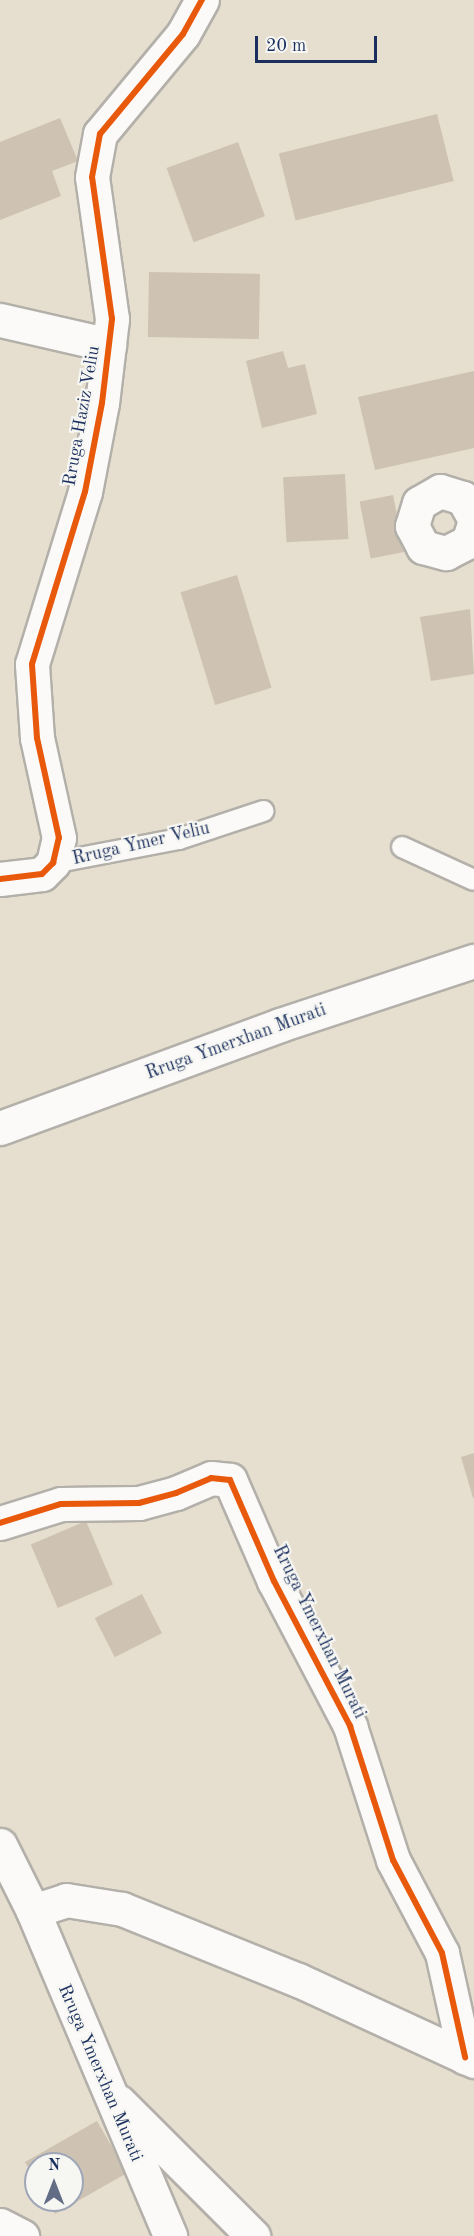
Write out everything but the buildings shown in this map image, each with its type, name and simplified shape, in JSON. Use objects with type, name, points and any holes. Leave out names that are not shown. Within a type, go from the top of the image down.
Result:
[{"type":"street","name":"Rruga Haziz Veliu","points":[[53,863],[59,838],[38,738],[32,664],[85,492],[109,345],[112,319],[92,177],[100,134],[183,34],[202,0]]},
{"type":"street","points":[[0,320],[109,345]]},
{"type":"street","points":[[0,879],[42,874],[53,863]]},
{"type":"street","name":"Rruga Ymerxhan Murati","points":[[0,1128],[280,1025],[474,961]]},
{"type":"street","name":"Rruga Ymerxhan Murati","points":[[0,1523],[61,1504],[139,1503],[176,1493],[211,1478],[230,1480],[274,1581],[350,1726],[393,1860],[442,1953],[470,2059]]},
{"type":"street","name":"Rruga Ymerxhan Murati","points":[[0,1845],[33,1911],[105,2088],[170,2236]]},
{"type":"street","points":[[33,1911],[66,1900],[122,1909],[298,1980],[470,2059]]},
{"type":"street","points":[[105,2088],[253,2236]]},
{"type":"street","points":[[0,2225],[22,2236]]},
{"type":"lane","name":"Rruga Ymer Veliu","points":[[53,863],[180,839],[263,811]]},
{"type":"lane","points":[[402,846],[474,880]]},
{"type":"cycle path","points":[[0,879],[42,874],[53,863],[59,838],[37,738],[32,664],[85,492],[102,403],[112,319],[92,177],[100,134],[183,34],[202,0]]},
{"type":"cycle path","points":[[0,1523],[61,1504],[139,1503],[176,1493],[211,1478],[230,1480],[274,1581],[350,1726],[393,1860],[442,1953],[465,2057]]}]
